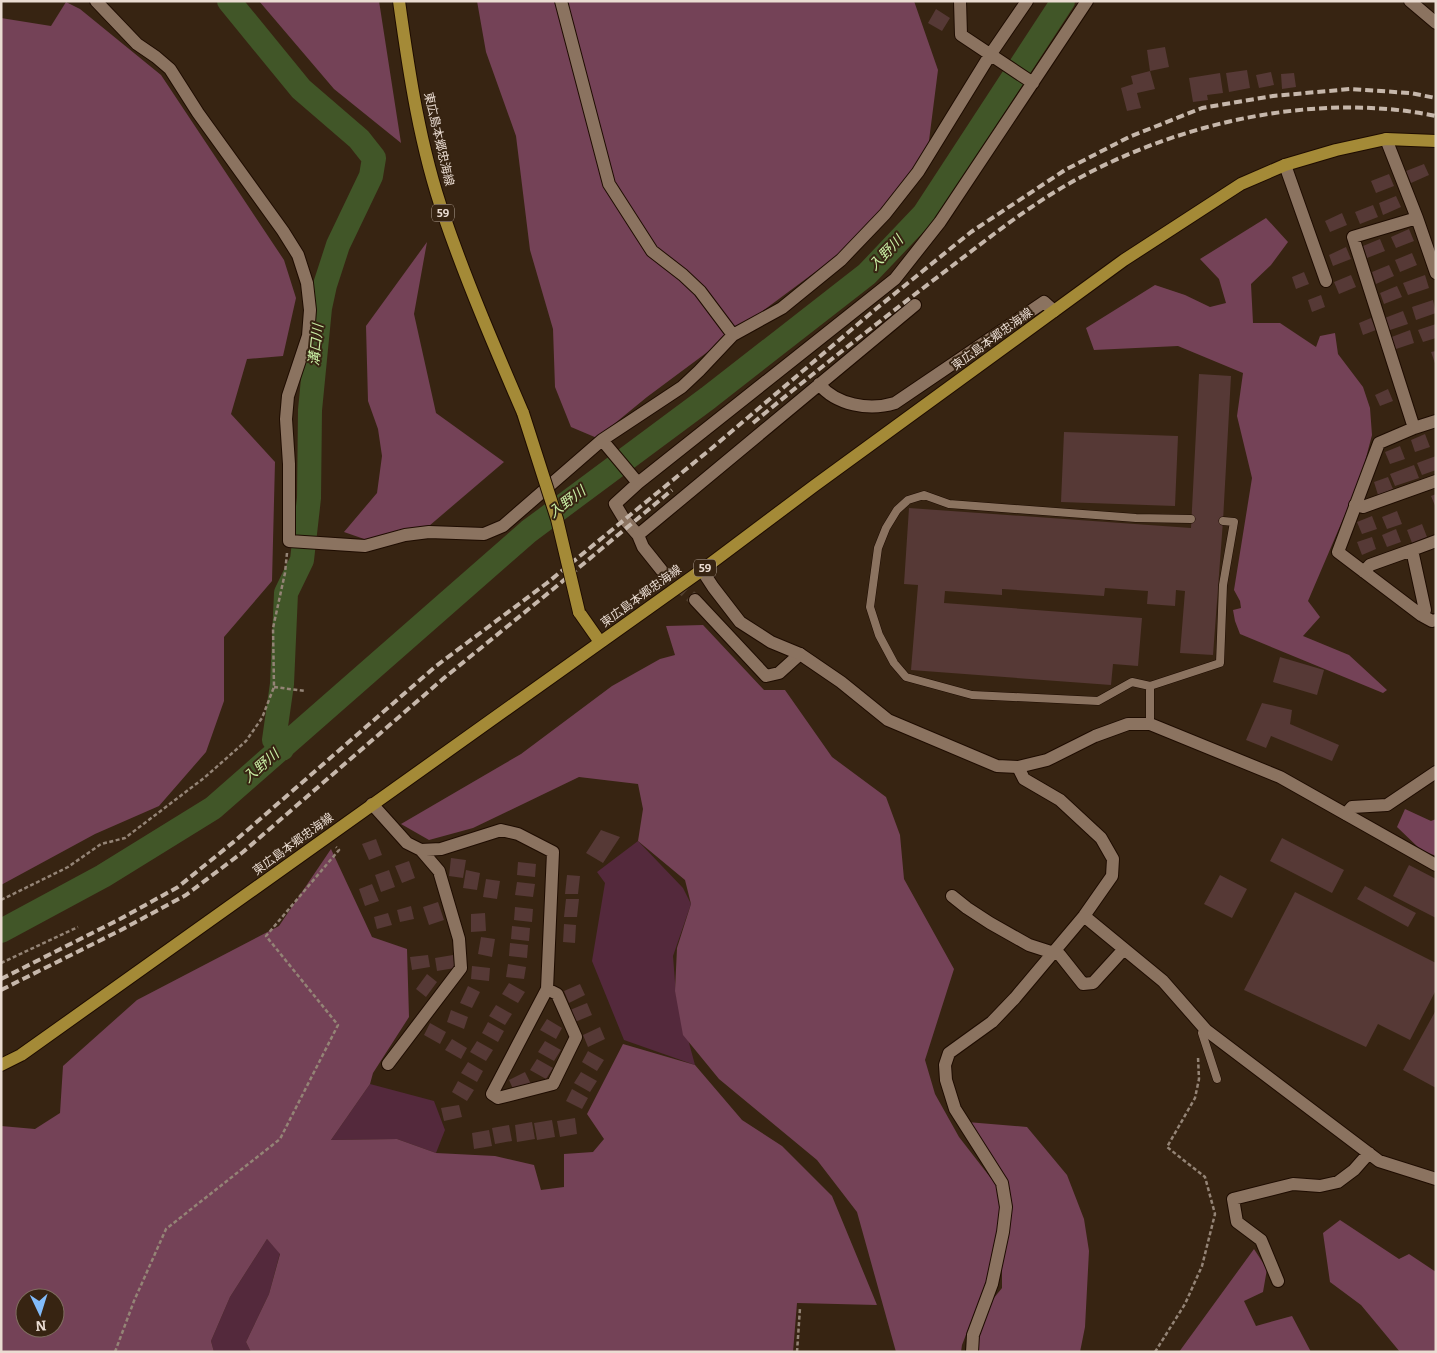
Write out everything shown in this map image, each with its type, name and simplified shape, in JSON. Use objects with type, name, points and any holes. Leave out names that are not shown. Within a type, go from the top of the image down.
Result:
[{"type":"main road","name":"東広島本郷忠海線","points":[[399,1],[419,123],[443,215],[481,316],[523,413],[557,518],[579,612],[600,642]]},
{"type":"main road","name":"東広島本郷忠海線","points":[[1,1065],[21,1055],[118,987],[702,570],[1124,260],[1241,184],[1286,166],[1336,150],[1386,139],[1436,141]]},
{"type":"street","points":[[96,1],[137,44],[170,69],[198,113],[283,231],[298,255],[307,283],[310,310],[308,336],[288,396],[286,420],[293,541],[365,546],[405,534],[429,532],[484,534],[504,526],[605,443],[682,387],[733,335],[782,308],[841,260],[886,214],[918,172],[1027,1]]},
{"type":"street","points":[[561,1],[609,184],[652,251],[700,291],[733,335]]},
{"type":"street","points":[[960,1],[961,35],[1033,83]]},
{"type":"street","points":[[663,572],[643,548],[638,535],[624,519],[616,504],[634,479],[895,279],[940,222],[1087,1]]},
{"type":"street","points":[[1418,4],[1436,23]]},
{"type":"street","points":[[1386,139],[1436,272]]},
{"type":"street","points":[[1286,166],[1326,281]]},
{"type":"street","points":[[1414,428],[1353,237],[1417,218]]},
{"type":"street","points":[[819,384],[835,398],[851,403],[885,406],[895,403],[1044,302],[1054,312]]},
{"type":"street","points":[[638,535],[915,305]]},
{"type":"street","points":[[1436,421],[1379,443],[1338,552],[1421,616],[1432,621],[1436,620]]},
{"type":"street","points":[[605,443],[634,479]]},
{"type":"street","points":[[1355,505],[1363,507],[1436,481]]},
{"type":"street","points":[[1364,572],[1370,565],[1436,541]]},
{"type":"street","points":[[1412,550],[1425,610],[1421,616]]},
{"type":"street","points":[[702,570],[740,622],[771,642],[800,654],[841,682],[888,720],[997,766],[1018,766],[1047,760],[1095,736],[1128,724],[1150,724],[1280,777],[1436,865]]},
{"type":"street","points":[[695,600],[766,676],[779,673],[800,654]]},
{"type":"street","points":[[972,1352],[973,1335],[992,1284],[1003,1232],[1006,1207],[1002,1183],[955,1109],[946,1080],[945,1065],[949,1053],[992,1022],[1015,998],[1084,916],[1112,876],[1113,859],[1101,838],[1060,800],[1024,779],[1018,766]]},
{"type":"street","points":[[1346,814],[1352,806],[1388,805],[1436,772]]},
{"type":"street","points":[[372,804],[406,842],[421,850],[440,871],[459,939],[461,968],[388,1064]]},
{"type":"street","points":[[421,850],[441,849],[501,830],[518,834],[552,852],[547,989],[492,1094],[498,1098],[553,1084],[576,1037],[557,994],[547,989]]},
{"type":"street","points":[[952,896],[967,908],[1028,945],[1060,955],[1083,984],[1093,983],[1124,949]]},
{"type":"street","points":[[1084,916],[1163,981],[1206,1030],[1379,1161],[1436,1180]]},
{"type":"street","points":[[1278,1281],[1261,1240],[1237,1222],[1233,1199],[1293,1184],[1320,1186],[1338,1182],[1354,1170],[1369,1153]]},
{"type":"lane","points":[[1191,519],[1136,518],[948,504],[924,496],[908,500],[897,510],[886,528],[878,548],[870,607],[879,634],[894,663],[906,677],[972,695],[1098,701],[1132,682],[1150,686],[1220,663],[1223,585],[1234,522],[1223,521]]},
{"type":"lane","points":[[1150,686],[1150,724]]},
{"type":"lane","points":[[1206,1030],[1202,1033],[1217,1078]]},
{"type":"path","points":[[1,900],[68,867],[101,844],[125,838],[204,778],[246,741],[262,718],[274,687],[273,628],[293,541]]},
{"type":"path","points":[[274,687],[305,691]]},
{"type":"path","points":[[115,1352],[134,1301],[166,1229],[280,1139],[338,1026],[266,936],[339,850],[326,837]]},
{"type":"path","points":[[1,963],[78,927]]},
{"type":"path","points":[[1155,1352],[1185,1304],[1202,1266],[1215,1214],[1205,1177],[1167,1147],[1195,1098],[1199,1079],[1198,1055]]},
{"type":"path","points":[[797,1352],[800,1308]]},
{"type":"shaded area","points":[[259,1],[379,1],[401,143],[334,89]]},
{"type":"shaded area","points":[[477,1],[914,1],[938,70],[925,172],[834,258],[647,397],[597,438],[571,427],[555,387],[553,329],[530,250],[516,136],[486,52]]},
{"type":"shaded area","points":[[66,2],[80,9],[161,75],[284,260],[296,298],[283,356],[247,359],[231,414],[275,462],[272,581],[224,637],[224,701],[206,752],[159,806],[95,834],[1,885],[1,18],[51,26]]},
{"type":"shaded area","points":[[1266,218],[1288,242],[1271,265],[1251,284],[1253,323],[1280,323],[1316,347],[1320,336],[1335,333],[1338,354],[1363,387],[1370,408],[1372,435],[1361,477],[1308,601],[1320,617],[1303,636],[1349,655],[1387,690],[1383,693],[1240,634],[1233,610],[1241,608],[1240,601],[1234,590],[1252,478],[1237,416],[1243,373],[1178,346],[1094,350],[1086,328],[1155,285],[1185,295],[1210,307],[1226,303],[1219,279],[1200,259]]},
{"type":"shaded area","points":[[427,242],[414,314],[436,413],[504,462],[429,526],[367,540],[344,532],[377,493],[382,456],[378,429],[368,401],[366,326]]},
{"type":"shaded area","points":[[703,625],[764,690],[785,690],[832,757],[886,797],[900,835],[904,879],[954,969],[925,1060],[935,1094],[959,1137],[997,1186],[1003,1206],[986,1283],[961,1352],[896,1352],[857,1212],[817,1160],[719,1079],[683,1035],[675,991],[677,948],[691,904],[685,880],[638,841],[643,809],[638,784],[579,777],[473,828],[429,840],[401,824],[521,754],[612,686],[660,659],[675,655],[666,626]]},
{"type":"shaded area","points":[[1405,809],[1431,821],[1436,819],[1436,856],[1421,850],[1397,827]]},
{"type":"shaded area","points":[[638,841],[683,888],[691,904],[673,956],[676,995],[695,1065],[624,1040],[592,961],[605,883],[597,872]]},
{"type":"shaded area","points":[[331,849],[372,937],[407,949],[409,1017],[373,1073],[370,1084],[331,1140],[397,1139],[436,1153],[495,1156],[534,1165],[541,1190],[564,1187],[564,1154],[593,1152],[604,1139],[587,1114],[623,1044],[695,1065],[742,1120],[782,1146],[832,1196],[877,1305],[797,1303],[793,1352],[251,1352],[246,1342],[269,1294],[280,1254],[267,1239],[230,1297],[211,1341],[214,1352],[1,1352],[1,1126],[35,1129],[60,1113],[63,1066],[137,1000],[279,926]]},
{"type":"shaded area","points":[[370,1084],[434,1101],[445,1130],[436,1153],[397,1139],[331,1140]]},
{"type":"shaded area","points":[[967,1122],[1027,1127],[1067,1175],[1084,1219],[1089,1251],[1085,1327],[1080,1352],[978,1352],[979,1337],[989,1304],[1002,1288],[1002,1262],[1011,1207]]},
{"type":"shaded area","points":[[1340,1220],[1399,1259],[1409,1254],[1436,1272],[1436,1352],[1400,1352],[1361,1305],[1330,1282],[1323,1233]]},
{"type":"shaded area","points":[[267,1239],[280,1253],[269,1294],[246,1342],[251,1352],[214,1352],[211,1341],[230,1297]]},
{"type":"shaded area","points":[[1254,1249],[1267,1269],[1263,1292],[1244,1301],[1256,1326],[1292,1316],[1311,1352],[1179,1352]]},
{"type":"building","points":[[936,9],[950,18],[942,31],[928,23]]},
{"type":"building","points":[[1165,47],[1169,67],[1150,71],[1147,50]]},
{"type":"building","points":[[1247,70],[1250,88],[1229,92],[1226,73]]},
{"type":"building","points":[[1150,71],[1155,89],[1137,93],[1141,108],[1127,111],[1121,88],[1133,84],[1131,76]]},
{"type":"building","points":[[1271,72],[1274,85],[1259,88],[1256,75]]},
{"type":"building","points":[[1220,73],[1223,93],[1207,95],[1208,100],[1193,102],[1189,78]]},
{"type":"building","points":[[1294,73],[1296,87],[1282,89],[1281,74]]},
{"type":"building","points":[[1424,164],[1429,175],[1411,183],[1406,171]]},
{"type":"building","points":[[1389,174],[1394,186],[1376,193],[1371,181]]},
{"type":"building","points":[[1396,196],[1401,207],[1383,215],[1379,203]]},
{"type":"building","points":[[1373,205],[1378,217],[1360,224],[1355,212]]},
{"type":"building","points":[[1342,213],[1347,225],[1330,232],[1325,221]]},
{"type":"building","points":[[1409,229],[1414,241],[1396,248],[1391,237]]},
{"type":"building","points":[[1380,239],[1385,251],[1367,258],[1363,246]]},
{"type":"building","points":[[1346,247],[1351,259],[1333,266],[1329,255]]},
{"type":"building","points":[[1412,253],[1417,265],[1400,272],[1395,260]]},
{"type":"building","points":[[1389,265],[1394,276],[1376,284],[1372,272]]},
{"type":"building","points":[[1304,272],[1309,284],[1296,289],[1292,277]]},
{"type":"building","points":[[1351,275],[1356,287],[1339,294],[1334,282]]},
{"type":"building","points":[[1425,275],[1429,288],[1408,295],[1403,283]]},
{"type":"building","points":[[1397,286],[1402,297],[1384,304],[1380,293]]},
{"type":"building","points":[[1321,295],[1325,307],[1312,312],[1308,300]]},
{"type":"building","points":[[1433,300],[1436,313],[1416,320],[1412,307]]},
{"type":"building","points":[[1403,311],[1408,324],[1387,331],[1382,319]]},
{"type":"building","points":[[1371,318],[1376,330],[1363,335],[1359,323]]},
{"type":"building","points":[[1436,324],[1436,338],[1423,342],[1418,330]]},
{"type":"building","points":[[1410,330],[1414,343],[1393,350],[1389,338]]},
{"type":"building","points":[[1436,351],[1436,366],[1431,352]]},
{"type":"building","points":[[1199,374],[1231,376],[1213,655],[1180,653],[1185,591],[1176,590],[1175,606],[1147,604],[1148,591],[1105,588],[1104,596],[1002,589],[1002,595],[945,591],[944,603],[1142,618],[1138,666],[1113,664],[1111,685],[911,670],[918,585],[904,584],[909,508],[1191,528]]},
{"type":"building","points":[[1388,389],[1393,401],[1380,406],[1375,395]]},
{"type":"building","points":[[1064,432],[1178,436],[1175,506],[1061,502]]},
{"type":"building","points":[[1425,434],[1430,447],[1415,452],[1411,440]]},
{"type":"building","points":[[1400,446],[1405,459],[1390,464],[1385,452]]},
{"type":"building","points":[[1436,456],[1436,470],[1422,475],[1417,463]]},
{"type":"building","points":[[1414,465],[1419,478],[1395,486],[1390,474]]},
{"type":"building","points":[[1388,477],[1393,489],[1378,495],[1374,482]]},
{"type":"building","points":[[1436,494],[1436,508],[1431,496]]},
{"type":"building","points":[[1397,511],[1402,524],[1387,529],[1382,517]]},
{"type":"building","points":[[1372,516],[1377,529],[1362,534],[1357,522]]},
{"type":"building","points":[[1422,524],[1427,537],[1412,543],[1407,530]]},
{"type":"building","points":[[1396,529],[1401,542],[1387,547],[1382,535]]},
{"type":"building","points":[[1372,537],[1376,549],[1362,555],[1357,542]]},
{"type":"building","points":[[1280,657],[1324,670],[1317,695],[1273,682]]},
{"type":"building","points":[[1262,703],[1292,710],[1290,724],[1339,745],[1332,761],[1271,736],[1266,748],[1246,740]]},
{"type":"building","points":[[601,830],[620,837],[603,863],[586,853]]},
{"type":"building","points":[[1282,838],[1344,870],[1332,893],[1270,861]]},
{"type":"building","points":[[376,839],[382,855],[369,860],[362,844]]},
{"type":"building","points":[[451,858],[466,860],[463,878],[449,876]]},
{"type":"building","points":[[409,861],[415,878],[402,883],[395,866]]},
{"type":"building","points":[[518,862],[536,864],[535,877],[517,875]]},
{"type":"building","points":[[1409,865],[1436,879],[1436,918],[1393,896]]},
{"type":"building","points":[[389,870],[395,887],[381,892],[375,875]]},
{"type":"building","points":[[466,870],[480,873],[477,890],[463,888]]},
{"type":"building","points":[[567,875],[580,876],[578,894],[565,894]]},
{"type":"building","points":[[1220,875],[1247,889],[1232,918],[1204,904]]},
{"type":"building","points":[[486,879],[500,881],[497,899],[483,897]]},
{"type":"building","points":[[517,882],[535,884],[533,897],[515,895]]},
{"type":"building","points":[[372,884],[379,901],[365,906],[359,889]]},
{"type":"building","points":[[1365,886],[1416,913],[1408,927],[1357,899]]},
{"type":"building","points":[[1295,892],[1436,963],[1436,990],[1410,1040],[1378,1024],[1366,1047],[1244,990]]},
{"type":"building","points":[[566,899],[579,899],[577,917],[564,917]]},
{"type":"building","points":[[438,902],[444,920],[429,925],[423,907]]},
{"type":"building","points":[[411,906],[414,919],[400,922],[397,910]]},
{"type":"building","points":[[515,907],[533,909],[532,922],[514,920]]},
{"type":"building","points":[[388,913],[392,925],[377,929],[374,917]]},
{"type":"building","points":[[485,913],[486,931],[471,932],[471,914]]},
{"type":"building","points":[[564,924],[576,925],[575,943],[563,942]]},
{"type":"building","points":[[512,926],[530,928],[529,941],[511,939]]},
{"type":"building","points":[[481,937],[495,939],[492,957],[478,954]]},
{"type":"building","points":[[510,943],[528,945],[527,958],[509,956]]},
{"type":"building","points":[[428,955],[430,967],[412,970],[410,957]]},
{"type":"building","points":[[453,955],[455,968],[437,971],[435,958]]},
{"type":"building","points":[[508,964],[526,967],[524,979],[506,977]]},
{"type":"building","points":[[472,966],[490,968],[489,981],[471,979]]},
{"type":"building","points":[[427,974],[437,982],[426,997],[416,989]]},
{"type":"building","points":[[509,983],[525,992],[518,1003],[502,994]]},
{"type":"building","points":[[580,984],[585,995],[569,1003],[564,991]]},
{"type":"building","points":[[468,986],[480,992],[472,1008],[460,1003]]},
{"type":"building","points":[[587,1003],[592,1015],[575,1022],[570,1010]]},
{"type":"building","points":[[496,1005],[512,1014],[505,1025],[489,1016]]},
{"type":"building","points":[[451,1010],[468,1017],[464,1029],[447,1022]]},
{"type":"building","points":[[1436,1010],[1436,1088],[1403,1070]]},
{"type":"building","points":[[547,1019],[562,1028],[556,1039],[540,1030]]},
{"type":"building","points":[[488,1022],[504,1031],[498,1042],[482,1033]]},
{"type":"building","points":[[430,1023],[446,1032],[440,1044],[424,1035]]},
{"type":"building","points":[[600,1027],[605,1039],[588,1047],[583,1035]]},
{"type":"building","points":[[452,1039],[467,1048],[461,1059],[445,1050]]},
{"type":"building","points":[[477,1041],[493,1050],[486,1061],[470,1052]]},
{"type":"building","points":[[545,1041],[561,1050],[554,1061],[538,1052]]},
{"type":"building","points":[[588,1051],[604,1060],[597,1071],[582,1062]]},
{"type":"building","points":[[537,1059],[553,1068],[546,1079],[530,1070]]},
{"type":"building","points":[[468,1062],[483,1071],[477,1082],[461,1073]]},
{"type":"building","points":[[525,1072],[531,1084],[514,1091],[509,1080]]},
{"type":"building","points":[[581,1072],[597,1081],[590,1092],[574,1083]]},
{"type":"building","points":[[458,1081],[474,1090],[467,1101],[452,1092]]},
{"type":"building","points":[[572,1089],[588,1098],[582,1109],[566,1101]]},
{"type":"building","points":[[459,1105],[462,1117],[444,1121],[441,1108]]},
{"type":"building","points":[[575,1118],[577,1134],[560,1137],[557,1121]]},
{"type":"building","points":[[552,1120],[555,1137],[537,1140],[534,1123]]},
{"type":"building","points":[[532,1122],[535,1139],[517,1142],[515,1125]]},
{"type":"building","points":[[509,1125],[512,1141],[495,1144],[492,1128]]},
{"type":"building","points":[[489,1130],[492,1146],[474,1149],[472,1133]]},
{"type":"waterway","name":"溝口川","points":[[229,1],[301,89],[359,139],[374,158],[371,176],[338,245],[325,285],[320,308],[310,410],[309,498],[302,560],[286,593],[282,684],[274,740],[282,749]]},
{"type":"waterway","name":"入野川","points":[[1,931],[103,876],[213,808],[529,531],[708,398],[867,274],[924,214],[1063,1]]},
{"type":"tunnel","points":[[663,572],[695,600]]},
{"type":"railway","points":[[1,979],[120,919],[178,887],[236,840],[436,666],[547,583],[971,232],[1065,170],[1129,137],[1202,108],[1273,96],[1350,89],[1410,93],[1436,98]]},
{"type":"railway","points":[[753,423],[877,324],[1010,222],[1070,183],[1111,162],[1155,144],[1201,129],[1295,110],[1343,107],[1390,109],[1436,116]]},
{"type":"railway","points":[[1,990],[186,895],[243,852],[444,678],[672,490]]}]
